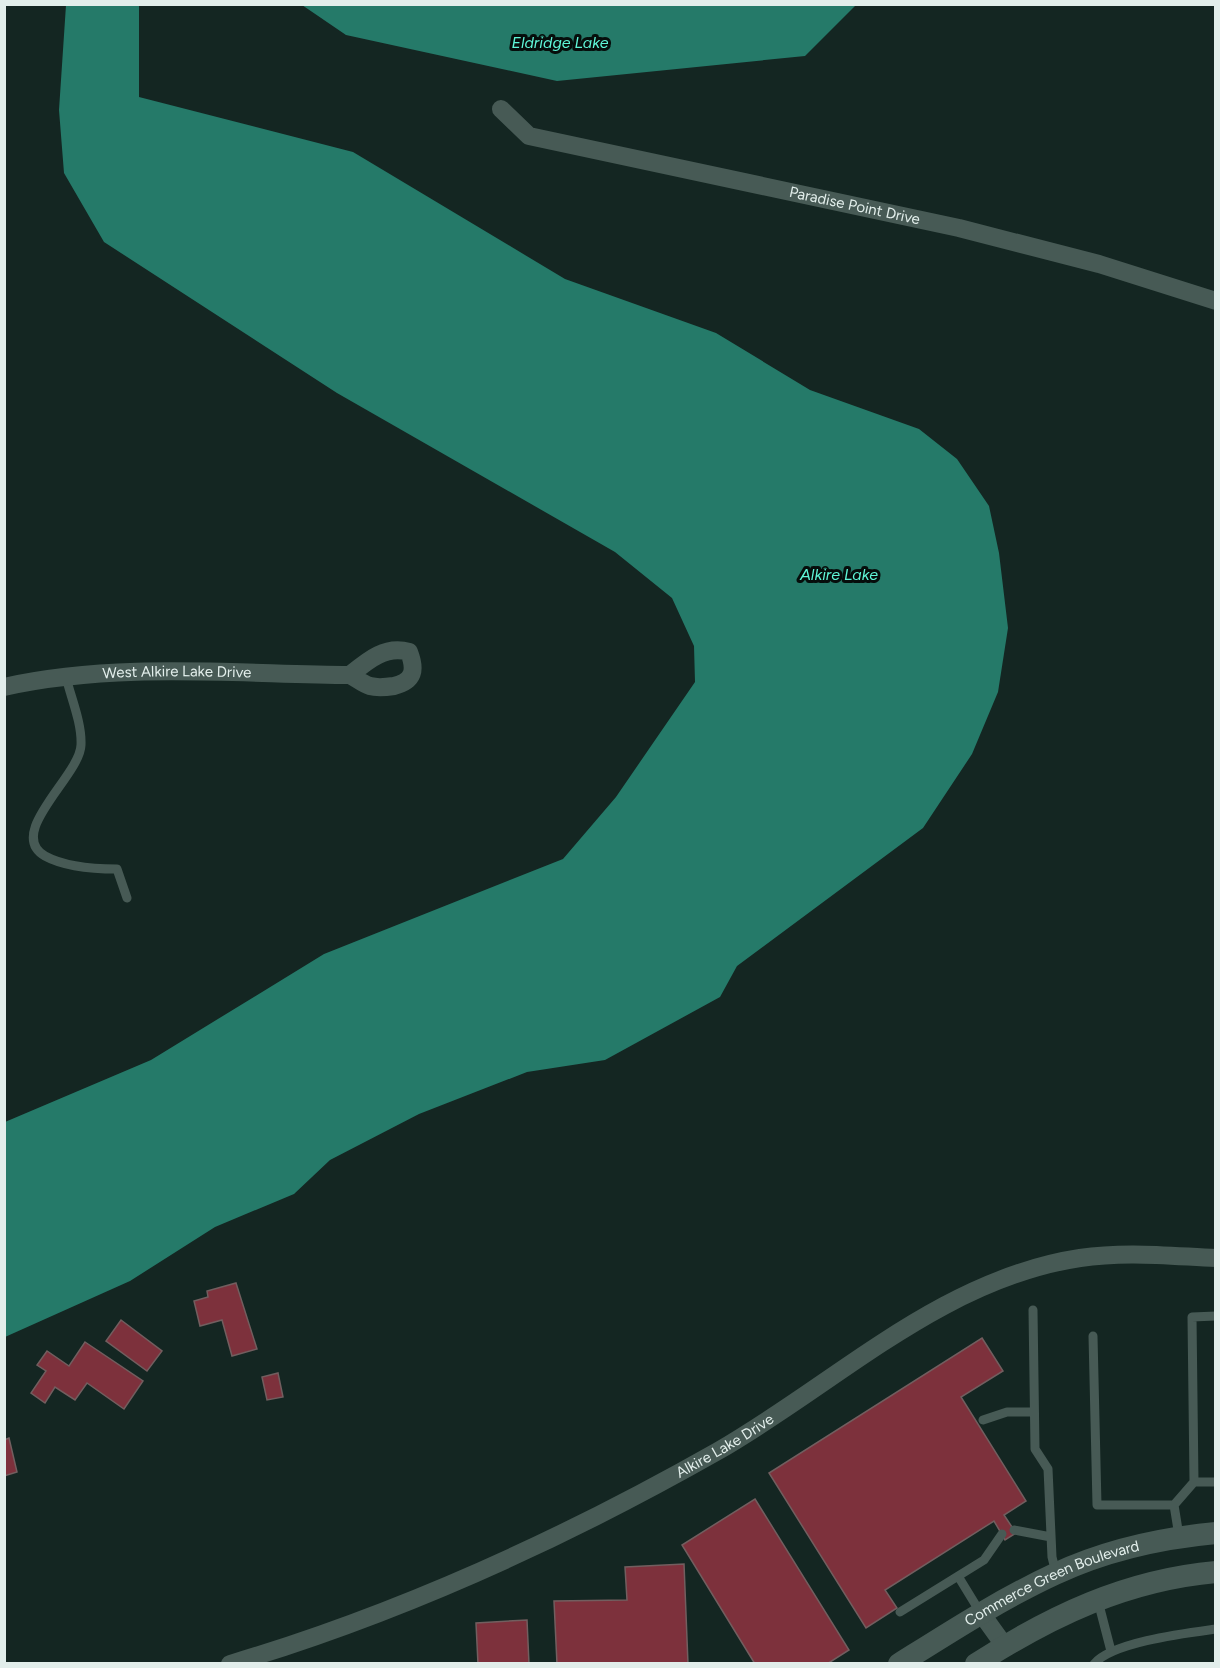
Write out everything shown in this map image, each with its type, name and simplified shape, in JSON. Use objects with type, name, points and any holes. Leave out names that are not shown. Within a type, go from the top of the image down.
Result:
[{"type":"street","name":"Paradise Point Drive","points":[[501,109],[529,136],[959,228],[1099,264],[1215,302]]},
{"type":"street","name":"West Alkire Lake Drive","points":[[4,687],[66,677],[167,672],[350,675]]},
{"type":"street","name":"Alkire Lake Drive","points":[[230,1664],[292,1645],[447,1587],[537,1547],[720,1450],[943,1306],[988,1285],[1033,1269],[1078,1258],[1116,1254],[1215,1258]]},
{"type":"street","name":"Commerce Green Boulevard","points":[[899,1664],[981,1614],[1056,1573],[1101,1557],[1179,1536],[1215,1533]]},
{"type":"street","name":"Commerce Green Boulevard","points":[[976,1664],[1004,1645],[1057,1616],[1097,1598],[1167,1579],[1215,1572]]},
{"type":"street","points":[[981,1614],[1004,1645]]},
{"type":"lane","points":[[66,677],[81,746],[69,775],[39,816],[34,829],[33,843],[36,851],[55,861],[117,869],[127,898]]},
{"type":"lane","points":[[1033,1310],[1035,1449],[1048,1468],[1051,1537],[1056,1573]]},
{"type":"lane","points":[[1093,1336],[1097,1505],[1174,1505],[1194,1482],[1192,1317],[1215,1317]]},
{"type":"lane","points":[[983,1420],[1007,1412],[1034,1412]]},
{"type":"lane","points":[[1194,1482],[1215,1482]]},
{"type":"lane","points":[[1174,1505],[1179,1536]]},
{"type":"lane","points":[[1014,1530],[1051,1537]]},
{"type":"lane","points":[[900,1612],[984,1560],[1002,1534]]},
{"type":"lane","points":[[958,1576],[981,1614]]},
{"type":"lane","points":[[1097,1598],[1111,1651]]},
{"type":"lane","points":[[1094,1664],[1111,1651],[1176,1635],[1215,1629]]},
{"type":"water","name":"Alkire Lake","points":[[66,5],[139,5],[139,97],[353,152],[565,279],[716,333],[810,390],[919,429],[957,459],[989,506],[999,553],[1008,628],[998,692],[972,754],[923,828],[737,966],[720,997],[605,1060],[527,1072],[419,1114],[330,1160],[294,1194],[215,1227],[130,1281],[5,1337],[5,1122],[151,1060],[324,954],[563,859],[616,797],[695,682],[694,646],[672,598],[615,552],[337,393],[104,242],[64,173],[59,110]]},
{"type":"water","name":"Eldridge Lake","points":[[302,5],[856,5],[805,56],[557,81],[346,35]]},
{"type":"building","points":[[236,1283],[257,1349],[232,1356],[222,1320],[200,1326],[194,1301],[208,1297],[207,1291]]},
{"type":"building","points":[[121,1320],[162,1351],[147,1371],[106,1341]]},
{"type":"building","points":[[982,1338],[1003,1371],[961,1397],[1026,1501],[1004,1515],[1016,1533],[1005,1540],[994,1521],[885,1590],[897,1608],[866,1628],[769,1473]]},
{"type":"building","points":[[85,1342],[143,1381],[124,1409],[87,1383],[75,1400],[55,1387],[45,1403],[31,1393],[46,1371],[37,1365],[47,1351],[69,1366]]},
{"type":"building","points":[[278,1373],[283,1397],[267,1400],[262,1377]]},
{"type":"building","points":[[9,1438],[17,1472],[4,1476],[4,1440]]},
{"type":"building","points":[[755,1499],[849,1650],[827,1664],[755,1664],[682,1545]]},
{"type":"building","points":[[684,1564],[688,1664],[557,1664],[554,1601],[627,1600],[625,1567]]},
{"type":"building","points":[[527,1620],[529,1664],[478,1664],[476,1623]]}]
